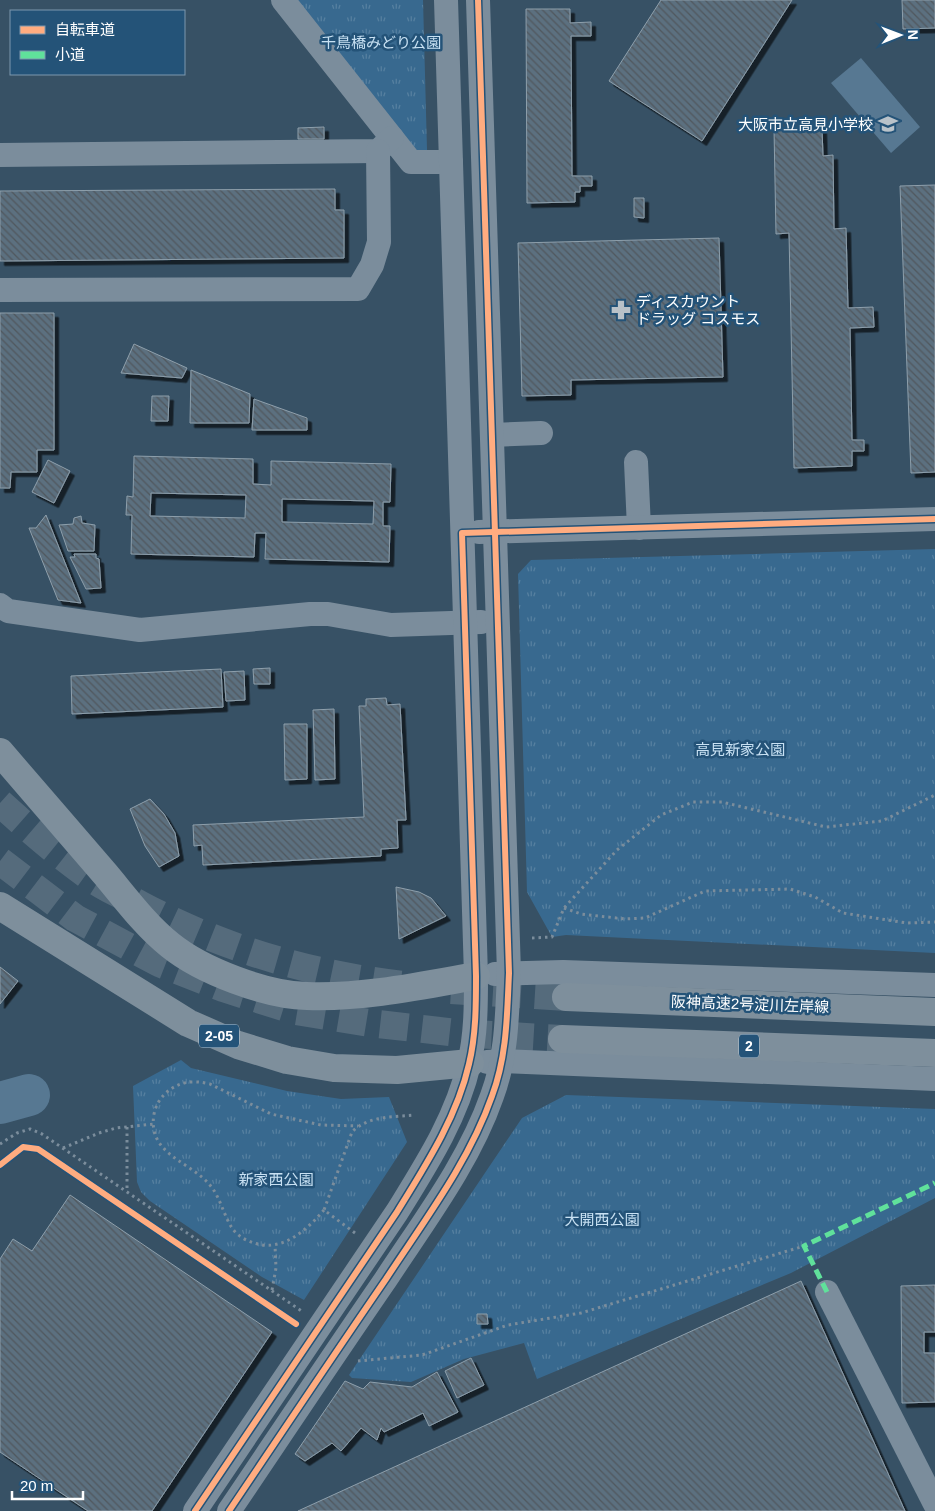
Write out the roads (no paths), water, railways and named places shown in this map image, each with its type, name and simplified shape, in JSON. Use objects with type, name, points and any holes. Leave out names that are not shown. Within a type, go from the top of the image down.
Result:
[{"type":"highway","points":[[0,752],[170,946],[203,965],[252,986],[305,996],[343,996],[388,991],[476,976]]},
{"type":"highway","name":"2-05","points":[[0,906],[188,1023],[238,1045],[287,1060],[334,1068],[397,1070],[470,1063]]},
{"type":"highway","name":"阪神高速2号淀川左岸線","points":[[566,996],[935,1012]]},
{"type":"highway","name":"2","points":[[562,1039],[935,1053]]},
{"type":"street","points":[[283,0],[385,144],[411,162],[451,162]]},
{"type":"street","points":[[195,1511],[397,1212],[446,1128],[461,1093],[470,1063],[476,1019],[476,976],[446,0]]},
{"type":"street","points":[[229,1511],[454,1174],[485,1114],[502,1062],[508,1018],[509,973],[478,0]]},
{"type":"street","points":[[0,155],[385,144]]},
{"type":"street","points":[[0,290],[358,289],[372,265],[379,242],[385,144]]},
{"type":"street","points":[[492,435],[541,434]]},
{"type":"street","points":[[636,462],[639,528]]},
{"type":"street","points":[[462,533],[935,519]]},
{"type":"street","points":[[0,605],[8,612],[140,630],[310,614],[328,614],[391,625],[498,622]]},
{"type":"street","points":[[476,976],[509,973],[573,972],[935,985]]},
{"type":"street","points":[[470,1063],[502,1062],[935,1079]]},
{"type":"street","points":[[827,1292],[935,1504]]},
{"type":"waterway","points":[[0,1103],[29,1095]]},
{"type":"tunnel","points":[[0,803],[47,844],[97,882],[203,934],[236,947],[302,967],[404,985]]},
{"type":"tunnel","points":[[0,861],[75,918],[159,963],[223,988],[296,1011],[369,1023],[458,1033],[562,1039]]},
{"type":"tunnel","points":[[451,990],[566,997]]},
{"type":"place","name":"大阪市立高見小学校","points":[[888,124]]},
{"type":"place","name":"ディスカウント ドラッグ コスモス","points":[[621,310]]},
{"type":"park label","name":"千鳥橋みどり公園","points":[[381,42]]},
{"type":"park label","name":"高見新家公園","points":[[740,749]]},
{"type":"park label","name":"新家西公園","points":[[276,1179]]},
{"type":"park label","name":"大開西公園","points":[[602,1219]]}]
